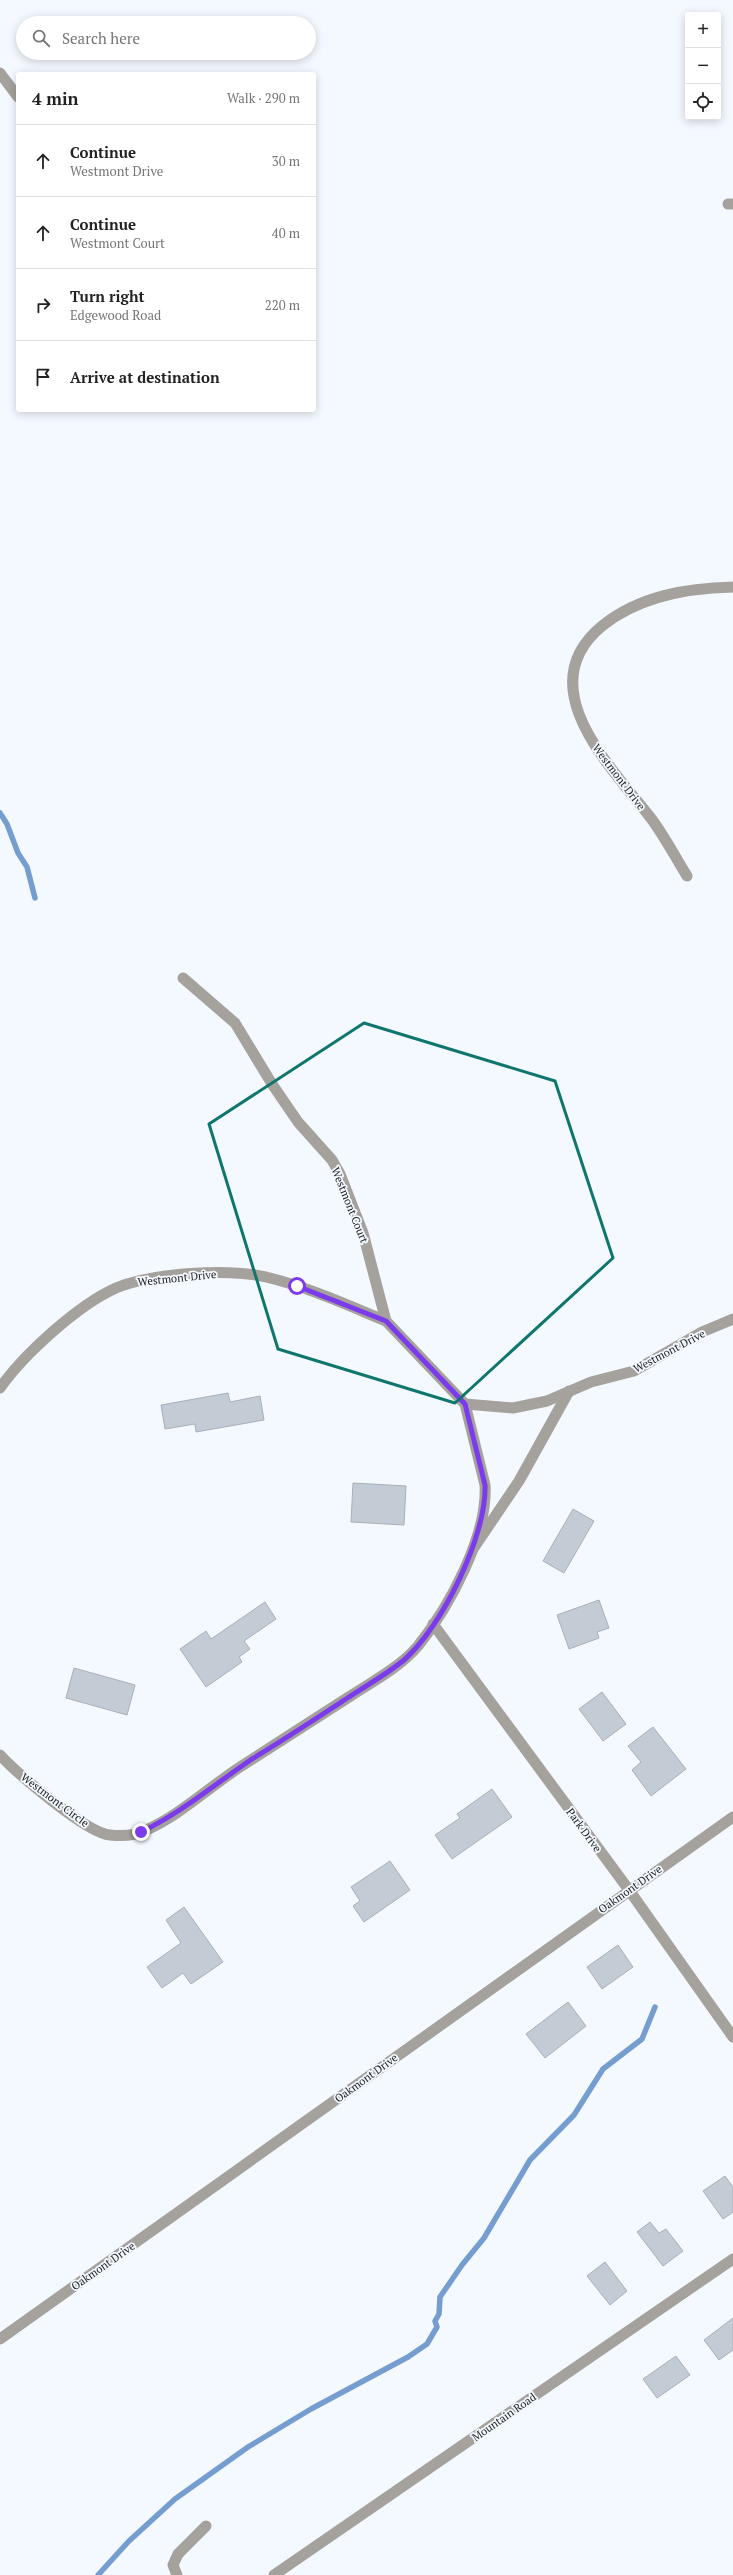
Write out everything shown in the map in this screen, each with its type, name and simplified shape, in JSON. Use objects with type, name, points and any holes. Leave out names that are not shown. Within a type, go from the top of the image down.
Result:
[{"type":"street","points":[[0,73],[16,94]]},
{"type":"street","name":"Westmont Drive","points":[[687,876],[651,819],[609,767],[591,739],[575,703],[572,692],[573,676],[586,645],[595,632],[623,613],[654,599],[680,591],[733,588]]},
{"type":"street","name":"Westmont Court","points":[[183,978],[235,1023],[272,1084],[298,1122],[332,1160],[340,1174],[363,1233],[386,1321],[465,1404]]},
{"type":"street","name":"Westmont Drive","points":[[0,1388],[34,1350],[88,1305],[116,1288],[148,1279],[218,1273],[265,1277],[322,1295],[386,1321]]},
{"type":"street","name":"Westmont Drive","points":[[465,1404],[513,1408],[547,1401],[592,1382],[634,1371],[702,1332],[733,1319]]},
{"type":"street","points":[[472,1551],[519,1481],[569,1391]]},
{"type":"street","points":[[465,1404],[485,1485],[486,1496],[472,1551]]},
{"type":"street","name":"Westmont Circle","points":[[0,1755],[46,1796],[93,1828],[108,1835],[125,1835],[141,1832],[156,1825],[239,1768],[392,1669],[417,1647],[433,1624],[454,1591],[472,1551]]},
{"type":"street","name":"Park Drive","points":[[433,1624],[629,1890],[733,2037]]},
{"type":"street","name":"Oakmont Drive","points":[[0,2339],[733,1817]]},
{"type":"street","name":"Mountain Road","points":[[274,2575],[733,2259]]},
{"type":"street","points":[[177,2575],[173,2565],[178,2554],[206,2526]]},
{"type":"highlighted area","points":[[364,1023],[555,1081],[613,1258],[455,1403],[278,1349],[209,1124]]},
{"type":"building","points":[[228,1393],[230,1402],[260,1396],[264,1420],[196,1432],[195,1424],[165,1429],[161,1405]]},
{"type":"building","points":[[353,1483],[406,1486],[404,1525],[351,1522]]},
{"type":"building","points":[[573,1509],[594,1521],[564,1573],[543,1561]]},
{"type":"building","points":[[599,1600],[609,1628],[597,1632],[599,1638],[569,1649],[557,1615]]},
{"type":"building","points":[[265,1602],[276,1619],[244,1641],[250,1649],[239,1657],[242,1662],[206,1687],[180,1649],[206,1631],[211,1639]]},
{"type":"building","points":[[74,1668],[135,1685],[127,1715],[66,1698]]},
{"type":"building","points":[[602,1692],[626,1724],[603,1741],[579,1709]]},
{"type":"building","points":[[653,1727],[686,1769],[651,1796],[632,1770],[641,1762],[628,1746]]},
{"type":"building","points":[[492,1789],[512,1817],[452,1859],[435,1835],[460,1818],[457,1814]]},
{"type":"building","points":[[390,1861],[410,1890],[364,1922],[353,1906],[360,1901],[351,1887]]},
{"type":"building","points":[[184,1907],[223,1962],[191,1984],[183,1973],[162,1988],[147,1967],[181,1943],[166,1920]]},
{"type":"building","points":[[618,1945],[633,1967],[602,1989],[587,1967]]},
{"type":"building","points":[[568,2002],[586,2026],[545,2058],[526,2034]]},
{"type":"building","points":[[725,2176],[733,2187],[733,2212],[723,2219],[703,2191]]},
{"type":"building","points":[[650,2222],[659,2233],[666,2229],[683,2251],[663,2266],[637,2232]]},
{"type":"building","points":[[605,2262],[627,2291],[610,2305],[587,2276]]},
{"type":"building","points":[[733,2318],[733,2350],[719,2360],[704,2340]]},
{"type":"building","points":[[676,2356],[690,2375],[657,2398],[643,2379]]},
{"type":"waterway","points":[[0,813],[7,824],[18,853],[27,867],[35,898]]},
{"type":"waterway","points":[[98,2575],[129,2541],[175,2499],[248,2447],[311,2409],[408,2357],[427,2344],[437,2327],[435,2321],[439,2314],[440,2297],[462,2265],[484,2238],[530,2160],[574,2115],[603,2069],[642,2039],[655,2007]]},
{"type":"route","points":[[141,1832],[184,1808],[239,1768],[392,1669],[405,1659],[417,1647],[454,1591],[474,1545],[486,1496],[485,1485],[465,1404],[386,1321],[297,1286]]}]
